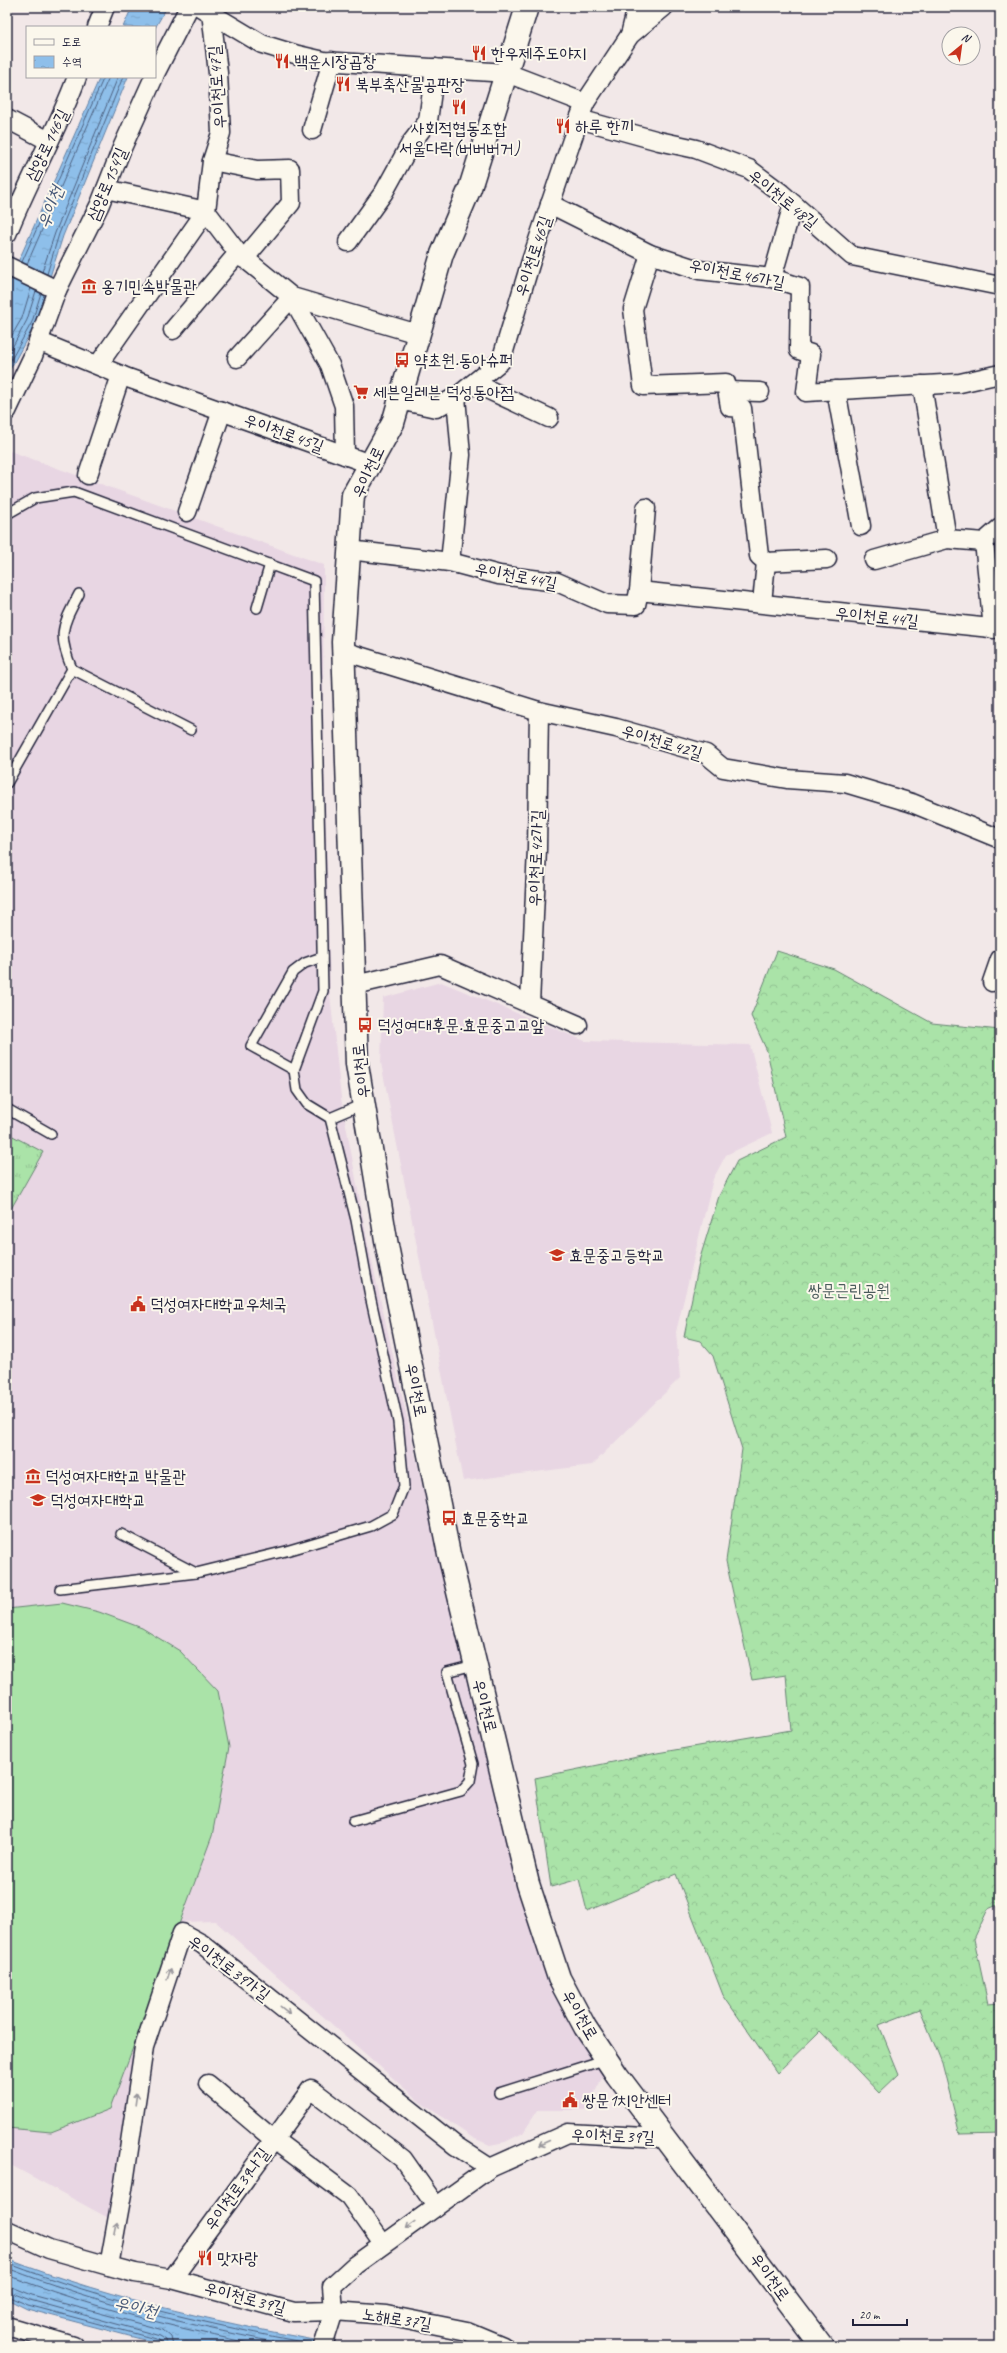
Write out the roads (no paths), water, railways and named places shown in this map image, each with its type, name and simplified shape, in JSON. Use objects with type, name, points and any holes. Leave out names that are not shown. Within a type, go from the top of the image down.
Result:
[{"type":"street","points":[[97,26],[105,7]]},
{"type":"street","points":[[156,72],[189,7]]},
{"type":"street","name":"우이천로","points":[[527,7],[470,188],[442,254],[393,423],[353,495],[343,651],[358,1064],[387,1246],[474,1665],[528,1884],[557,1971],[585,2027],[607,2059],[664,2138],[822,2346]]},
{"type":"street","points":[[630,35],[637,7]]},
{"type":"street","points":[[579,120],[585,103],[630,35],[664,7]]},
{"type":"street","points":[[206,10],[262,44],[298,55],[332,61],[507,72],[585,103]]},
{"type":"street","name":"우이천로47길","points":[[206,10],[218,73],[221,133],[212,161],[206,211]]},
{"type":"street","points":[[312,130],[332,61]]},
{"type":"street","points":[[348,242],[384,192],[412,143],[428,121],[435,68]]},
{"type":"street","name":"삼양로146길","points":[[7,234],[24,191],[49,141],[77,78]]},
{"type":"street","name":"삼양로154길","points":[[7,411],[38,341],[57,290],[106,189],[154,78]]},
{"type":"street","points":[[7,119],[49,141]]},
{"type":"street","name":"우이천로48길","points":[[579,120],[696,149],[749,169],[793,204],[852,256],[1000,286]]},
{"type":"street","name":"우이천로46길","points":[[399,400],[436,408],[456,397],[501,361],[550,204],[579,120]]},
{"type":"street","points":[[173,330],[291,203],[290,169],[257,170],[212,161]]},
{"type":"street","points":[[106,189],[206,211],[241,256],[292,298],[418,334]]},
{"type":"street","name":"우이천로46가길","points":[[550,204],[650,254],[699,270],[772,278],[800,287],[799,350],[811,354],[806,392],[960,383],[1000,374]]},
{"type":"street","points":[[772,278],[793,204]]},
{"type":"street","points":[[98,365],[206,211]]},
{"type":"street","points":[[650,254],[633,309],[643,386],[726,383],[730,407],[742,408],[758,556],[766,562],[827,558]]},
{"type":"street","points":[[7,266],[57,290]]},
{"type":"street","points":[[237,358],[292,298]]},
{"type":"street","name":"우이천로45길","points":[[292,298],[330,365],[344,406],[345,455]]},
{"type":"street","name":"우이천로45길","points":[[38,341],[121,375],[370,464]]},
{"type":"street","points":[[88,475],[121,375]]},
{"type":"street","points":[[474,383],[549,418]]},
{"type":"street","points":[[922,385],[947,539]]},
{"type":"street","points":[[836,390],[862,526]]},
{"type":"street","points":[[728,391],[760,392]]},
{"type":"street","points":[[450,562],[461,455],[456,397]]},
{"type":"street","name":"우이천로45길","points":[[187,512],[222,411]]},
{"type":"street","points":[[639,591],[646,508]]},
{"type":"street","points":[[874,560],[947,539],[984,542],[1000,528]]},
{"type":"street","name":"우이천로44길","points":[[349,550],[450,562],[499,575],[557,582],[607,604],[636,604],[639,591],[996,629],[984,542]]},
{"type":"street","points":[[762,603],[766,562]]},
{"type":"street","name":"우이천로42길","points":[[343,651],[539,711],[616,728],[706,754],[723,768],[787,779],[845,783],[912,803],[1000,839]]},
{"type":"street","name":"우이천로42가길","points":[[530,1004],[537,849],[539,711]]},
{"type":"street","points":[[992,982],[1000,959]]},
{"type":"street","points":[[355,985],[440,965],[578,1025]]},
{"type":"street","name":"우이천로39가길","points":[[109,2266],[124,2183],[144,2047],[182,1933],[202,1944],[456,2146],[490,2168]]},
{"type":"street","name":"우이천로39나길","points":[[208,2084],[273,2139],[349,2196],[383,2244]]},
{"type":"street","points":[[273,2139],[311,2088],[403,2159],[436,2206]]},
{"type":"street","name":"우이천로39길","points":[[7,2230],[49,2249],[135,2274],[172,2279],[294,2312],[334,2311],[332,2286],[355,2264],[490,2168],[568,2133],[664,2138]]},
{"type":"street","name":"우이천로39나길","points":[[172,2279],[273,2139]]},
{"type":"street","points":[[323,2346],[334,2311]]},
{"type":"street","name":"노해로37길","points":[[334,2311],[387,2314],[431,2323],[467,2331],[503,2346]]},
{"type":"street","points":[[7,2326],[28,2340],[74,2346]]},
{"type":"lane","points":[[7,514],[35,498],[74,492],[314,581],[323,991],[294,1070],[297,1090],[307,1104],[330,1118],[356,1220],[369,1291],[398,1422],[404,1486],[393,1514],[371,1526],[286,1551],[196,1573],[60,1588]]},
{"type":"lane","points":[[256,608],[270,564]]},
{"type":"lane","points":[[79,594],[62,627],[63,648],[72,669],[191,730]]},
{"type":"lane","points":[[7,783],[72,669]]},
{"type":"lane","points":[[294,1070],[251,1046],[293,972],[304,963],[322,957]]},
{"type":"lane","points":[[330,1118],[364,1103]]},
{"type":"lane","points":[[7,1109],[51,1134]]},
{"type":"lane","points":[[121,1534],[196,1573]]},
{"type":"lane","points":[[353,1821],[461,1791],[470,1781],[473,1764],[447,1672],[474,1665]]},
{"type":"lane","points":[[499,2093],[607,2059]]},
{"type":"water","points":[[132,7],[167,7],[156,26],[123,26]]},
{"type":"water","name":"우이천","points":[[100,78],[128,78],[63,236],[35,324],[7,375],[7,287]]},
{"type":"water","name":"우이천","points":[[7,2259],[48,2274],[132,2299],[217,2320],[347,2346],[167,2346],[27,2309],[7,2299]]},
{"type":"place","name":"한우제주도야지","points":[[479,53]]},
{"type":"place","name":"백운시장곱창","points":[[282,61]]},
{"type":"place","name":"북부축산물공판장","points":[[343,84]]},
{"type":"place","name":"사회적협동조합 서울다락(버버버거)","points":[[459,107]]},
{"type":"place","name":"하루 한끼","points":[[563,126]]},
{"type":"place","name":"옹기민속박물관","points":[[89,286]]},
{"type":"place","name":"약초원.동아슈퍼","points":[[402,360]]},
{"type":"place","name":"세븐일레븐 덕성동아점","points":[[361,392]]},
{"type":"place","name":"덕성여대후문.효문중고교앞","points":[[365,1025]]},
{"type":"place","name":"효문중고등학교","points":[[557,1255]]},
{"type":"place","name":"덕성여자대학교우체국","points":[[138,1304]]},
{"type":"place","name":"덕성여자대학교 박물관","points":[[33,1476]]},
{"type":"place","name":"덕성여자대학교","points":[[38,1500]]},
{"type":"place","name":"효문중학교","points":[[449,1518]]},
{"type":"place","name":"쌍문1치안센터","points":[[570,2100]]},
{"type":"place","name":"맛자랑","points":[[205,2258]]},
{"type":"park label","name":"쌍문근린공원","points":[[849,1290]]}]
